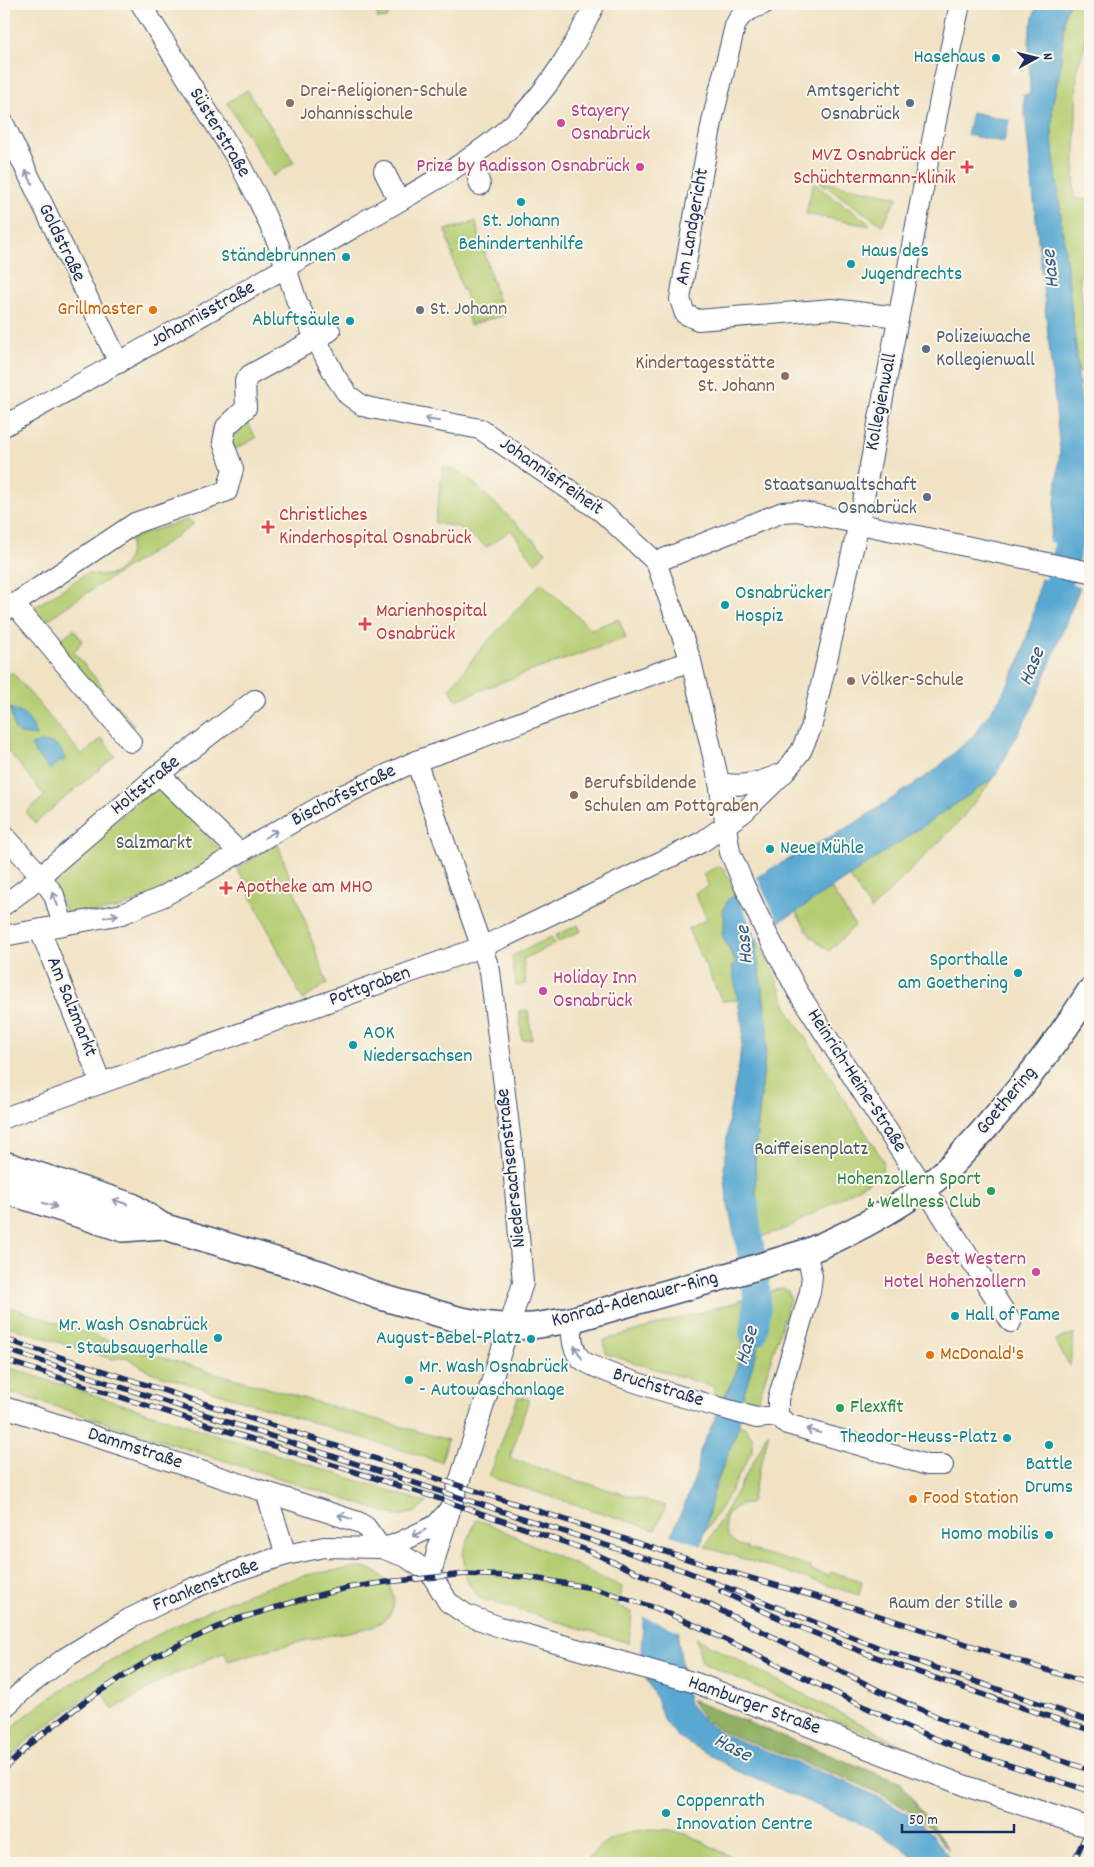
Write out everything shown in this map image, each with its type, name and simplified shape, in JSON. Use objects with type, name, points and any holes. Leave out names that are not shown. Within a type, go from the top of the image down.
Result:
[{"type":"main road","name":"Goethering","points":[[924,1188],[962,1154],[994,1118],[1022,1085],[1087,999]]},
{"type":"main road","name":"Konrad-Adenauer-Ring","points":[[4,1164],[132,1206],[162,1226],[322,1274],[378,1296],[457,1319],[510,1327],[533,1326],[571,1320],[806,1252],[831,1242],[867,1223],[924,1188]]},
{"type":"main road","name":"Konrad-Adenauer-Ring","points":[[4,1190],[123,1229],[162,1226]]},
{"type":"street","name":"Süsterstraße","points":[[141,4],[237,159],[257,197],[286,269]]},
{"type":"street","name":"Johannisstraße","points":[[4,426],[286,269],[472,157],[516,120],[551,81],[575,45],[595,4]]},
{"type":"street","name":"Am Landgericht","points":[[764,4],[749,10],[738,18],[735,26],[712,117],[692,228],[680,299],[684,314],[698,320],[832,309],[898,317]]},
{"type":"street","name":"Kollegienwall","points":[[725,827],[744,812],[785,772],[801,751],[811,728],[858,523],[960,4]]},
{"type":"street","name":"Goldstraße","points":[[4,124],[119,362]]},
{"type":"street","points":[[472,157],[480,185]]},
{"type":"street","points":[[384,171],[399,200]]},
{"type":"street","name":"Johannisfreiheit","points":[[286,269],[297,302],[323,335],[344,391],[364,406],[480,429],[602,512],[656,562],[691,661],[719,782],[725,827]]},
{"type":"street","points":[[131,742],[9,607],[135,523],[227,491],[233,469],[223,442],[226,427],[246,408],[245,381],[250,375],[323,335]]},
{"type":"street","points":[[656,562],[783,512],[798,511],[1088,571]]},
{"type":"street","name":"Bischofsstraße","points":[[4,936],[122,914],[162,897],[328,802],[416,761],[562,706],[691,661]]},
{"type":"street","name":"Holtstraße","points":[[4,905],[159,774],[255,700]]},
{"type":"street","name":"Niedersachsenstraße","points":[[416,761],[490,971],[511,1143],[523,1283],[450,1508],[431,1574]]},
{"type":"street","points":[[719,782],[738,786],[769,779],[785,772]]},
{"type":"street","points":[[159,774],[239,852]]},
{"type":"street","name":"Pottgraben","points":[[4,1118],[481,947],[702,842],[725,827]]},
{"type":"street","name":"Heinrich-Heine-Straße","points":[[725,827],[730,852],[744,885],[766,932],[798,992],[1011,1322]]},
{"type":"street","points":[[4,835],[40,876]]},
{"type":"street","name":"Am Salzmarkt","points":[[40,876],[54,896],[63,925]]},
{"type":"street","name":"Am Salzmarkt","points":[[40,930],[102,1083]]},
{"type":"street","points":[[783,1420],[778,1399],[810,1292],[812,1276],[806,1252]]},
{"type":"street","name":"Bruchstraße","points":[[571,1320],[573,1343],[579,1358],[605,1372],[756,1418],[783,1420],[935,1465]]},
{"type":"street","name":"Dammstraße","points":[[4,1408],[358,1522],[366,1527],[380,1548]]},
{"type":"street","points":[[266,1492],[286,1555]]},
{"type":"street","points":[[380,1548],[394,1545],[436,1524],[450,1508]]},
{"type":"street","name":"Frankenstraße","points":[[4,1708],[28,1686],[65,1658],[129,1619],[188,1590],[286,1555],[324,1547],[380,1548],[406,1557],[431,1574]]},
{"type":"street","name":"Hamburger Straße","points":[[431,1574],[448,1602],[467,1615],[696,1683],[963,1785],[1084,1825]]},
{"type":"green space","points":[[375,4],[394,4],[387,18],[378,19]]},
{"type":"green space","points":[[1069,4],[1090,4],[1090,31],[1077,69],[1074,198],[1090,200],[1088,275],[1079,275],[1083,304],[1086,373],[1079,372],[1052,140],[1052,105],[1060,70],[1065,12]]},
{"type":"green space","points":[[247,90],[294,162],[273,176],[227,103]]},
{"type":"green space","points":[[818,181],[898,197],[882,225]]},
{"type":"green space","points":[[813,183],[869,223],[869,226],[806,214]]},
{"type":"green space","points":[[476,221],[477,227],[475,228],[477,228],[479,233],[477,234],[479,234],[481,239],[479,240],[483,246],[481,247],[483,247],[483,253],[485,253],[485,260],[487,260],[488,265],[486,266],[488,266],[490,271],[488,272],[492,278],[490,279],[492,279],[494,284],[492,286],[494,285],[494,292],[496,292],[496,298],[498,298],[499,303],[497,304],[501,310],[499,311],[501,311],[503,316],[497,317],[497,315],[496,318],[491,319],[490,317],[490,319],[484,321],[483,319],[483,321],[477,323],[476,321],[476,323],[470,325],[468,316],[470,315],[464,290],[462,290],[452,255],[455,254],[452,254],[450,249],[452,248],[449,243],[451,242],[448,242],[447,237],[449,235],[447,236],[445,230],[451,230],[451,228],[456,227],[457,229],[457,227],[462,225],[463,227],[468,223],[470,225],[470,223]]},
{"type":"green space","points":[[244,416],[256,438],[235,449],[229,439]]},
{"type":"green space","points":[[443,467],[463,473],[546,552],[535,563],[511,530],[487,547],[459,527],[435,523]]},
{"type":"green space","points":[[189,519],[194,524],[41,625],[29,611],[87,573],[106,575],[113,574],[119,570],[128,559],[131,540]]},
{"type":"green space","points":[[541,583],[591,629],[619,619],[626,638],[520,675],[456,700],[450,688],[478,652]]},
{"type":"green space","points":[[74,629],[82,641],[74,652],[104,689],[98,693],[56,643]]},
{"type":"green space","points":[[12,672],[82,755],[102,738],[115,756],[35,823],[26,812],[45,796],[4,746],[4,679]]},
{"type":"green space","points":[[115,703],[134,725],[129,729],[110,707]]},
{"type":"green space","points":[[994,778],[957,824],[871,910],[849,876]]},
{"type":"green space","name":"Salzmarkt","points":[[157,786],[223,852],[162,891],[120,908],[68,917],[50,876]]},
{"type":"green space","points":[[278,844],[327,983],[303,1000],[237,868]]},
{"type":"green space","points":[[719,866],[724,869],[735,891],[725,916],[722,934],[736,964],[732,966],[738,1000],[722,1001],[688,929],[707,919],[695,893],[709,886],[703,874]]},
{"type":"green space","points":[[831,888],[855,926],[829,951],[811,937],[796,912]]},
{"type":"green space","points":[[578,925],[581,931],[558,942],[555,936]]},
{"type":"green space","points":[[551,937],[554,944],[523,959],[526,984],[516,986],[512,956]]},
{"type":"green space","name":"Raiffeisenplatz","points":[[757,939],[790,1014],[883,1160],[882,1171],[875,1178],[788,1228],[757,1238],[755,1153],[768,1027],[756,947]]},
{"type":"green space","points":[[528,1010],[532,1039],[522,1040],[519,1011]]},
{"type":"green space","points":[[782,1288],[788,1291],[790,1299],[756,1407],[741,1403],[767,1298],[766,1293]]},
{"type":"green space","points":[[750,1298],[752,1312],[735,1375],[724,1397],[713,1394],[715,1387],[606,1354],[604,1340]]},
{"type":"green space","points":[[4,1305],[136,1350],[448,1440],[441,1462],[150,1372],[126,1357],[112,1359],[4,1325]]},
{"type":"green space","points":[[1074,1333],[1070,1366],[1055,1341]]},
{"type":"green space","points":[[4,1366],[427,1503],[414,1513],[397,1516],[4,1390]]},
{"type":"green space","points":[[518,1397],[529,1399],[510,1458],[568,1478],[666,1506],[655,1530],[489,1477]]},
{"type":"green space","points":[[739,1425],[746,1428],[752,1437],[752,1451],[727,1498],[704,1533],[714,1490]]},
{"type":"green space","points":[[769,1433],[750,1504],[739,1505],[732,1510],[727,1516],[726,1532],[730,1539],[748,1547],[748,1549],[811,1567],[810,1570],[829,1576],[831,1572],[862,1581],[859,1595],[705,1547],[760,1450],[765,1436]]},
{"type":"green space","points":[[476,1520],[487,1523],[622,1587],[617,1606],[632,1612],[629,1643],[479,1598],[467,1581],[463,1553]]},
{"type":"green space","points":[[365,1568],[379,1574],[385,1579],[392,1593],[394,1600],[393,1608],[383,1621],[376,1625],[361,1630],[328,1635],[274,1648],[228,1661],[225,1652],[168,1677],[113,1710],[99,1687],[29,1739],[4,1763],[4,1735],[15,1725],[40,1705],[92,1671],[129,1650],[176,1625],[225,1603],[306,1575]]},
{"type":"green space","points":[[696,1638],[915,1752],[826,1717],[702,1663]]},
{"type":"green space","points":[[691,1700],[901,1783],[949,1850],[921,1819],[891,1800],[857,1783],[723,1732],[704,1719]]},
{"type":"green space","points":[[650,1829],[670,1830],[689,1835],[743,1863],[587,1863],[592,1854],[613,1838],[622,1834]]},
{"type":"water","points":[[1037,4],[1069,4],[1065,12],[1060,70],[1052,105],[1052,140],[1086,453],[1089,497],[1087,550],[1049,542],[1053,522],[1060,450],[1023,95],[1030,94],[1029,40]]},
{"type":"water","points":[[972,112],[1009,120],[1004,142],[967,135]]},
{"type":"water","points":[[1041,578],[1080,587],[1034,704],[994,778],[796,912],[778,922],[757,939],[756,947],[768,1027],[755,1153],[757,1238],[736,1244],[727,1200],[724,1168],[729,1115],[739,1065],[743,1031],[732,966],[736,963],[722,934],[725,923],[723,911],[728,899],[733,897],[735,891],[767,871],[852,825],[934,771],[973,736],[1000,698],[1020,661]]},
{"type":"water","points":[[10,708],[20,712],[27,718],[36,736],[19,734],[14,728]]},
{"type":"water","points":[[40,742],[57,745],[65,760],[56,764],[50,770],[36,755],[31,745]]},
{"type":"water","points":[[766,1293],[767,1298],[757,1351],[741,1403],[739,1425],[714,1490],[701,1547],[682,1613],[678,1639],[689,1703],[703,1720],[722,1734],[856,1786],[920,1822],[949,1855],[952,1863],[916,1863],[900,1846],[872,1829],[737,1771],[677,1736],[663,1719],[658,1703],[644,1674],[641,1649],[644,1612],[655,1572],[698,1469],[700,1451],[735,1375],[752,1312],[750,1298]]},
{"type":"pier","points":[[1047,541],[1089,551],[1086,552],[1049,544]]},
{"type":"pier","points":[[1041,576],[1080,584],[1082,587],[1038,578]]},
{"type":"pier","points":[[757,877],[778,922],[757,939],[735,891]]},
{"type":"pier","points":[[668,1534],[703,1546],[684,1614],[682,1632],[641,1616],[653,1571]]},
{"type":"waterway","name":"Hase","points":[[1049,619],[1068,546],[1071,509]]},
{"type":"waterway","name":"Hase","points":[[745,1205],[756,1285],[757,1301],[753,1333]]},
{"type":"railway","points":[[4,1339],[712,1567],[852,1607],[1090,1684]]},
{"type":"railway","points":[[4,1349],[685,1571],[890,1652],[1090,1721]]},
{"type":"railway","points":[[4,1360],[437,1498],[584,1549],[706,1603],[886,1694],[965,1729],[1090,1770]]},
{"type":"railway","points":[[4,1770],[32,1742],[88,1699],[155,1656],[231,1621],[347,1588],[466,1574],[527,1577],[592,1588],[656,1608],[907,1727],[974,1754],[1090,1791]]},
{"type":"railway","points":[[721,1591],[765,1612],[856,1650],[1090,1730]]},
{"type":"railway","points":[[1073,1863],[1090,1826]]},
{"type":"railway","points":[[1086,1863],[1090,1854]]},
{"type":"place","name":"Hasehaus","points":[[996,58]]},
{"type":"place","name":"Drei-Religionen-Schule Johannisschule","points":[[290,103]]},
{"type":"place","name":"Amtsgericht Osnabrück","points":[[910,103]]},
{"type":"place","name":"Stayery Osnabrück","points":[[561,123]]},
{"type":"place","name":"Prize by Radisson Osnabrück","points":[[640,167]]},
{"type":"place","name":"MVZ Osnabrück der Schüchtermann-Klinik","points":[[967,167]]},
{"type":"place","name":"St. Johann Behindertenhilfe","points":[[521,202]]},
{"type":"place","name":"Ständebrunnen","points":[[346,257]]},
{"type":"place","name":"Haus des Jugendrechts","points":[[851,264]]},
{"type":"place","name":"Grillmaster","points":[[153,310]]},
{"type":"place","name":"St. Johann","points":[[420,310]]},
{"type":"place","name":"Abluftsäule","points":[[350,321]]},
{"type":"place","name":"Polizeiwache Kollegienwall","points":[[926,349]]},
{"type":"place","name":"Kindertagesstätte St. Johann","points":[[785,376]]},
{"type":"place","name":"Staatsanwaltschaft Osnabrück","points":[[927,497]]},
{"type":"place","name":"Christliches Kinderhospital Osnabrück","points":[[268,527]]},
{"type":"place","name":"Osnabrücker Hospiz","points":[[725,605]]},
{"type":"place","name":"Marienhospital Osnabrück","points":[[365,624]]},
{"type":"place","name":"Völker-Schule","points":[[851,681]]},
{"type":"place","name":"Berufsbildende Schulen am Pottgraben","points":[[574,795]]},
{"type":"place","name":"Neue Mühle","points":[[770,849]]},
{"type":"place","name":"Apotheke am MHO","points":[[226,888]]},
{"type":"place","name":"Sporthalle am Goethering","points":[[1018,973]]},
{"type":"place","name":"Holiday Inn Osnabrück","points":[[543,991]]},
{"type":"place","name":"AOK Niedersachsen","points":[[353,1045]]},
{"type":"place","name":"Hohenzollern Sport & Wellness Club","points":[[991,1191]]},
{"type":"place","name":"Best Western Hotel Hohenzollern","points":[[1036,1272]]},
{"type":"place","name":"Hall of Fame","points":[[955,1316]]},
{"type":"place","name":"Mr. Wash Osnabrück - Staubsaugerhalle","points":[[218,1338]]},
{"type":"place","name":"August-Bebel-Platz","points":[[531,1339]]},
{"type":"place","name":"McDonald's","points":[[930,1355]]},
{"type":"place","name":"Mr. Wash Osnabrück - Autowaschanlage","points":[[409,1380]]},
{"type":"place","name":"FlexXfit","points":[[840,1408]]},
{"type":"place","name":"Theodor-Heuss-Platz","points":[[1007,1438]]},
{"type":"place","name":"Battle Drums","points":[[1049,1445]]},
{"type":"place","name":"Food Station","points":[[913,1499]]},
{"type":"place","name":"Homo mobilis","points":[[1049,1535]]},
{"type":"place","name":"Raum der Stille","points":[[1013,1604]]},
{"type":"place","name":"Coppenrath Innovation Centre","points":[[666,1813]]}]
